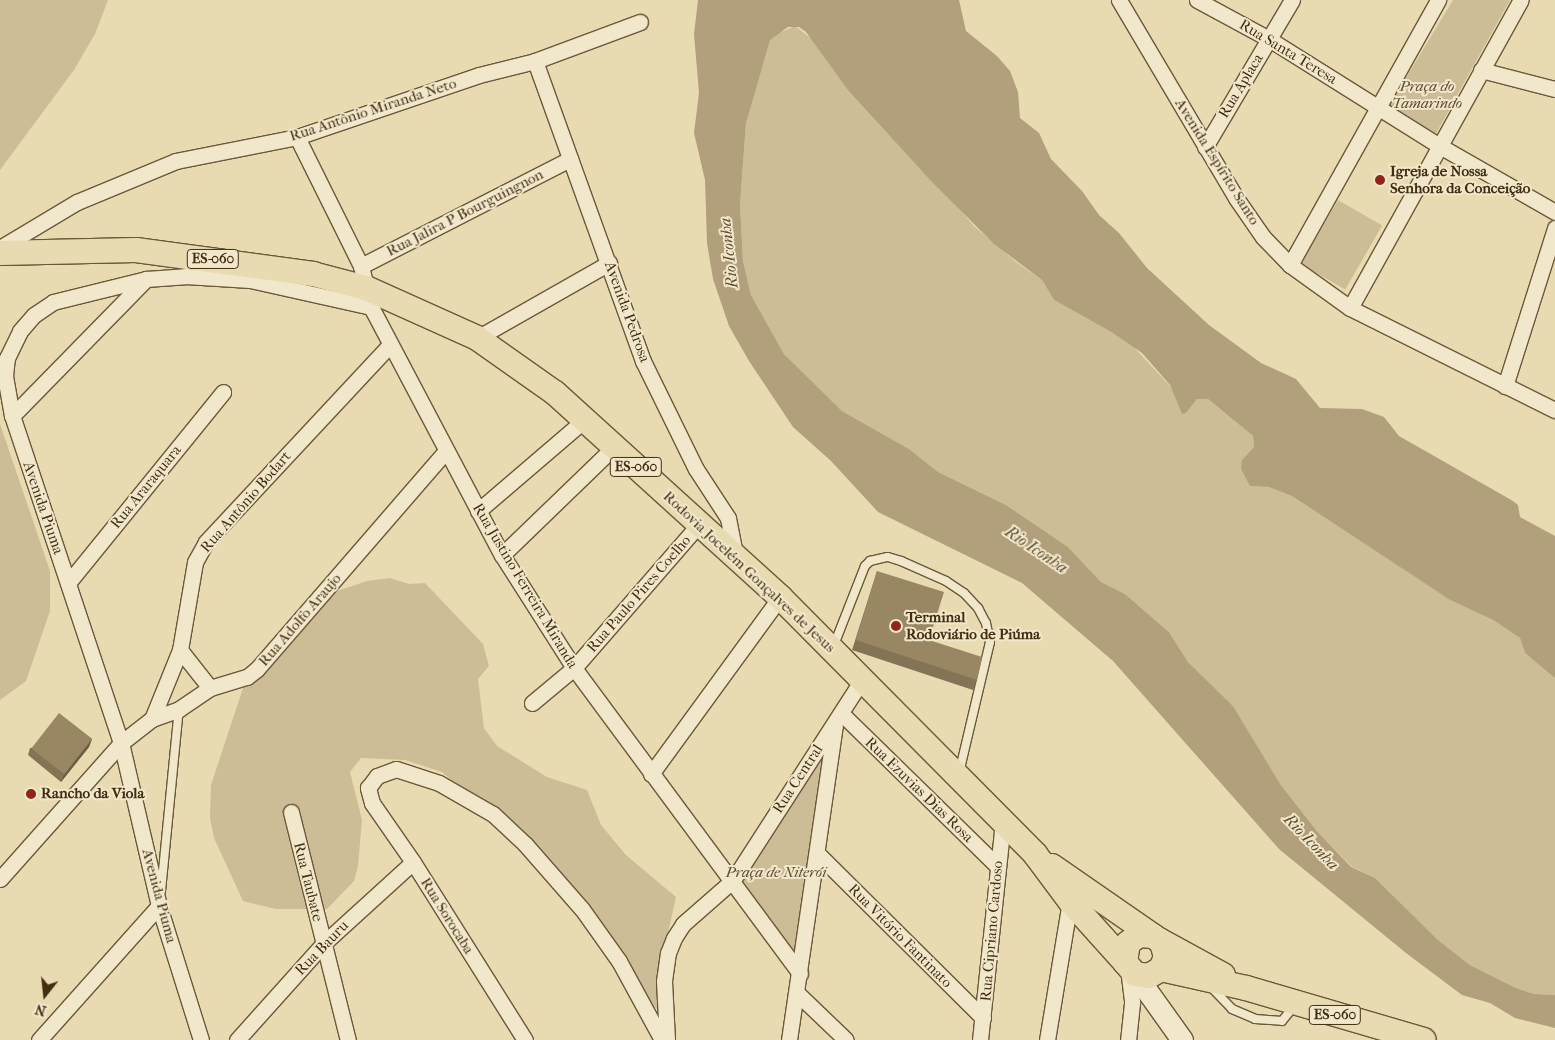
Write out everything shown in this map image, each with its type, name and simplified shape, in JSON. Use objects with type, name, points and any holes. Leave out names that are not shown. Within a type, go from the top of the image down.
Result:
[{"type":"main road","name":"Rodovia Jocelém Gonçalves de Jesus","points":[[0,253],[136,250],[313,274],[366,287],[477,338],[555,392],[583,421],[780,597],[863,678],[1035,854],[1070,901],[1141,969],[1204,978],[1246,988],[1295,1004],[1424,1040]]},
{"type":"main road","name":"Rodovia Jocelém Gonçalves de Jesus","points":[[1035,854],[1156,938],[1246,988]]},
{"type":"main road","points":[[1141,969],[1166,957],[1156,938],[1139,935],[1128,943],[1141,969],[1164,1014],[1182,1040]]},
{"type":"street","name":"Avenida Espírito Santo","points":[[1119,0],[1205,147],[1263,237],[1290,265],[1350,308],[1555,410]]},
{"type":"street","name":"Rua Santa Teresa","points":[[1197,0],[1269,39],[1438,145],[1555,212]]},
{"type":"street","name":"Rua Aplaca","points":[[1205,147],[1292,0]]},
{"type":"street","points":[[1290,265],[1438,0]]},
{"type":"street","points":[[1350,308],[1438,145],[1521,0]]},
{"type":"street","name":"Rua Antônio Miranda Neto","points":[[0,248],[77,202],[126,180],[176,161],[297,137],[478,74],[534,61],[640,22]]},
{"type":"street","name":"Avenida Pedrosa","points":[[534,61],[609,263],[643,361],[696,469],[728,518],[735,555]]},
{"type":"street","points":[[1481,70],[1555,89]]},
{"type":"street","name":"Rua Justino Ferreira Miranda","points":[[297,137],[366,287],[390,345],[445,452],[502,555],[574,668],[650,774],[733,880],[800,972]]},
{"type":"street","name":"Rua Jalira P Bourguingnon","points":[[366,287],[570,159]]},
{"type":"street","points":[[1505,386],[1555,228]]},
{"type":"street","points":[[477,338],[609,263]]},
{"type":"street","name":"Avenida Piuma","points":[[201,1040],[159,906],[121,743],[12,416],[5,376],[7,358],[11,346],[34,315],[53,302],[70,296],[146,278],[186,276],[366,287]]},
{"type":"street","points":[[12,416],[146,278]]},
{"type":"street","name":"Rua Antônio Bodart","points":[[152,718],[180,650],[195,562],[206,542],[390,345]]},
{"type":"street","name":"Rua Araraquara","points":[[68,583],[223,392]]},
{"type":"street","points":[[478,511],[583,421]]},
{"type":"street","points":[[502,555],[614,447]]},
{"type":"street","name":"Rua Adolfo Araujo","points":[[0,879],[121,743],[152,718],[180,708],[210,688],[248,677],[257,669],[445,452]]},
{"type":"street","name":"Rua Paulo Pires Coelho","points":[[532,703],[574,668],[699,524]]},
{"type":"street","points":[[650,774],[780,597]]},
{"type":"street","points":[[180,650],[210,688]]},
{"type":"street","name":"Rua Central","points":[[667,1040],[664,981],[668,953],[683,924],[733,880],[863,678]]},
{"type":"street","points":[[789,1040],[798,994],[838,717]]},
{"type":"street","name":"Rua Ezuvias Dias Rosa","points":[[838,717],[997,866]]},
{"type":"street","name":"Rua Sorocaba","points":[[525,1040],[368,794],[377,776],[396,769],[438,783],[493,814],[525,844],[582,909],[619,960],[662,1040]]},
{"type":"street","name":"Rua Taubate","points":[[291,812],[348,1040]]},
{"type":"street","name":"Rua Cipriano Cardoso","points":[[980,1040],[1003,822]]},
{"type":"street","name":"Rua Vitório Fantinato","points":[[817,853],[983,1018]]},
{"type":"street","name":"Rua Bauru","points":[[237,1040],[324,943],[413,862]]},
{"type":"street","points":[[1047,1040],[1070,901]]},
{"type":"street","points":[[40,1040],[159,906]]},
{"type":"street","points":[[1128,1040],[1132,1003],[1141,969]]},
{"type":"street","points":[[798,994],[846,1040]]},
{"type":"lane","points":[[832,649],[865,566],[870,561],[888,557],[946,581],[978,608],[986,623],[990,642],[958,777]]},
{"type":"lane","points":[[159,906],[180,708]]},
{"type":"lane","points":[[1204,978],[1232,1009],[1255,1019],[1282,1021],[1295,1004]]},
{"type":"green space","points":[[0,0],[108,0],[95,34],[74,70],[0,170]]},
{"type":"green space","name":"Praça do Tamarindo","points":[[1453,0],[1510,0],[1434,137],[1387,109]]},
{"type":"green space","points":[[795,26],[817,43],[974,226],[1016,262],[1042,280],[1054,300],[1129,342],[1170,386],[1186,413],[1197,399],[1208,399],[1253,436],[1254,447],[1242,460],[1250,486],[1269,487],[1292,496],[1450,600],[1493,620],[1520,638],[1525,653],[1555,677],[1555,995],[1534,994],[1516,988],[1470,965],[1438,940],[1375,878],[1352,867],[1316,830],[1275,778],[1233,706],[1188,662],[1169,632],[1125,594],[1101,582],[1068,547],[1006,505],[938,472],[909,449],[842,411],[784,354],[751,295],[743,261],[740,204],[746,123],[763,57],[772,36]]},
{"type":"green space","points":[[1338,200],[1382,226],[1345,290],[1301,264]]},
{"type":"green space","points":[[0,424],[50,571],[50,611],[26,681],[0,700]]},
{"type":"green space","points":[[390,578],[409,584],[425,583],[483,644],[489,666],[478,679],[484,728],[497,746],[547,777],[587,790],[601,825],[626,855],[676,897],[662,961],[665,1015],[636,992],[559,882],[516,837],[442,772],[405,760],[361,758],[350,772],[362,820],[358,866],[354,881],[327,909],[276,909],[243,901],[214,838],[210,818],[211,785],[243,688],[334,592],[367,581]]},
{"type":"green space","name":"Praça de Niterói","points":[[835,711],[800,970],[733,874]]},
{"type":"water","name":"Rio Iconha","points":[[698,0],[959,0],[966,31],[997,56],[1010,71],[1018,92],[1020,118],[1039,133],[1051,159],[1082,191],[1099,215],[1119,233],[1147,268],[1209,325],[1261,363],[1296,379],[1320,408],[1362,409],[1384,417],[1399,436],[1513,501],[1518,505],[1520,517],[1555,536],[1555,678],[1525,653],[1520,638],[1493,620],[1450,600],[1292,496],[1269,487],[1250,486],[1241,469],[1242,460],[1254,447],[1253,436],[1208,399],[1197,399],[1186,413],[1182,414],[1170,385],[1142,353],[1113,333],[1054,300],[1042,280],[994,244],[932,182],[848,90],[806,32],[799,27],[788,27],[770,40],[746,123],[740,204],[743,261],[751,295],[784,354],[842,411],[909,449],[938,472],[1006,505],[1068,547],[1101,582],[1125,594],[1169,632],[1188,662],[1233,706],[1280,784],[1316,830],[1351,867],[1375,878],[1438,940],[1470,965],[1516,988],[1534,994],[1555,995],[1555,1028],[1515,1018],[1490,1003],[1462,995],[1406,953],[1279,849],[1113,661],[1022,583],[878,512],[831,461],[793,427],[749,361],[729,326],[713,279],[707,243],[705,180],[694,133],[699,93],[694,34]]},
{"type":"building","name":"Terminal Rodoviário de Piúma","points":[[877,571],[944,592],[929,640],[982,657],[977,680],[856,640]]},
{"type":"building","points":[[59,713],[92,739],[64,774],[31,748]]},
{"type":"place","name":"Igreja de Nossa Senhora da Conceição","points":[[1380,180]]},
{"type":"place","name":"Terminal Rodoviário de Piúma","points":[[896,626]]},
{"type":"place","name":"Rancho da Viola","points":[[31,794]]}]
